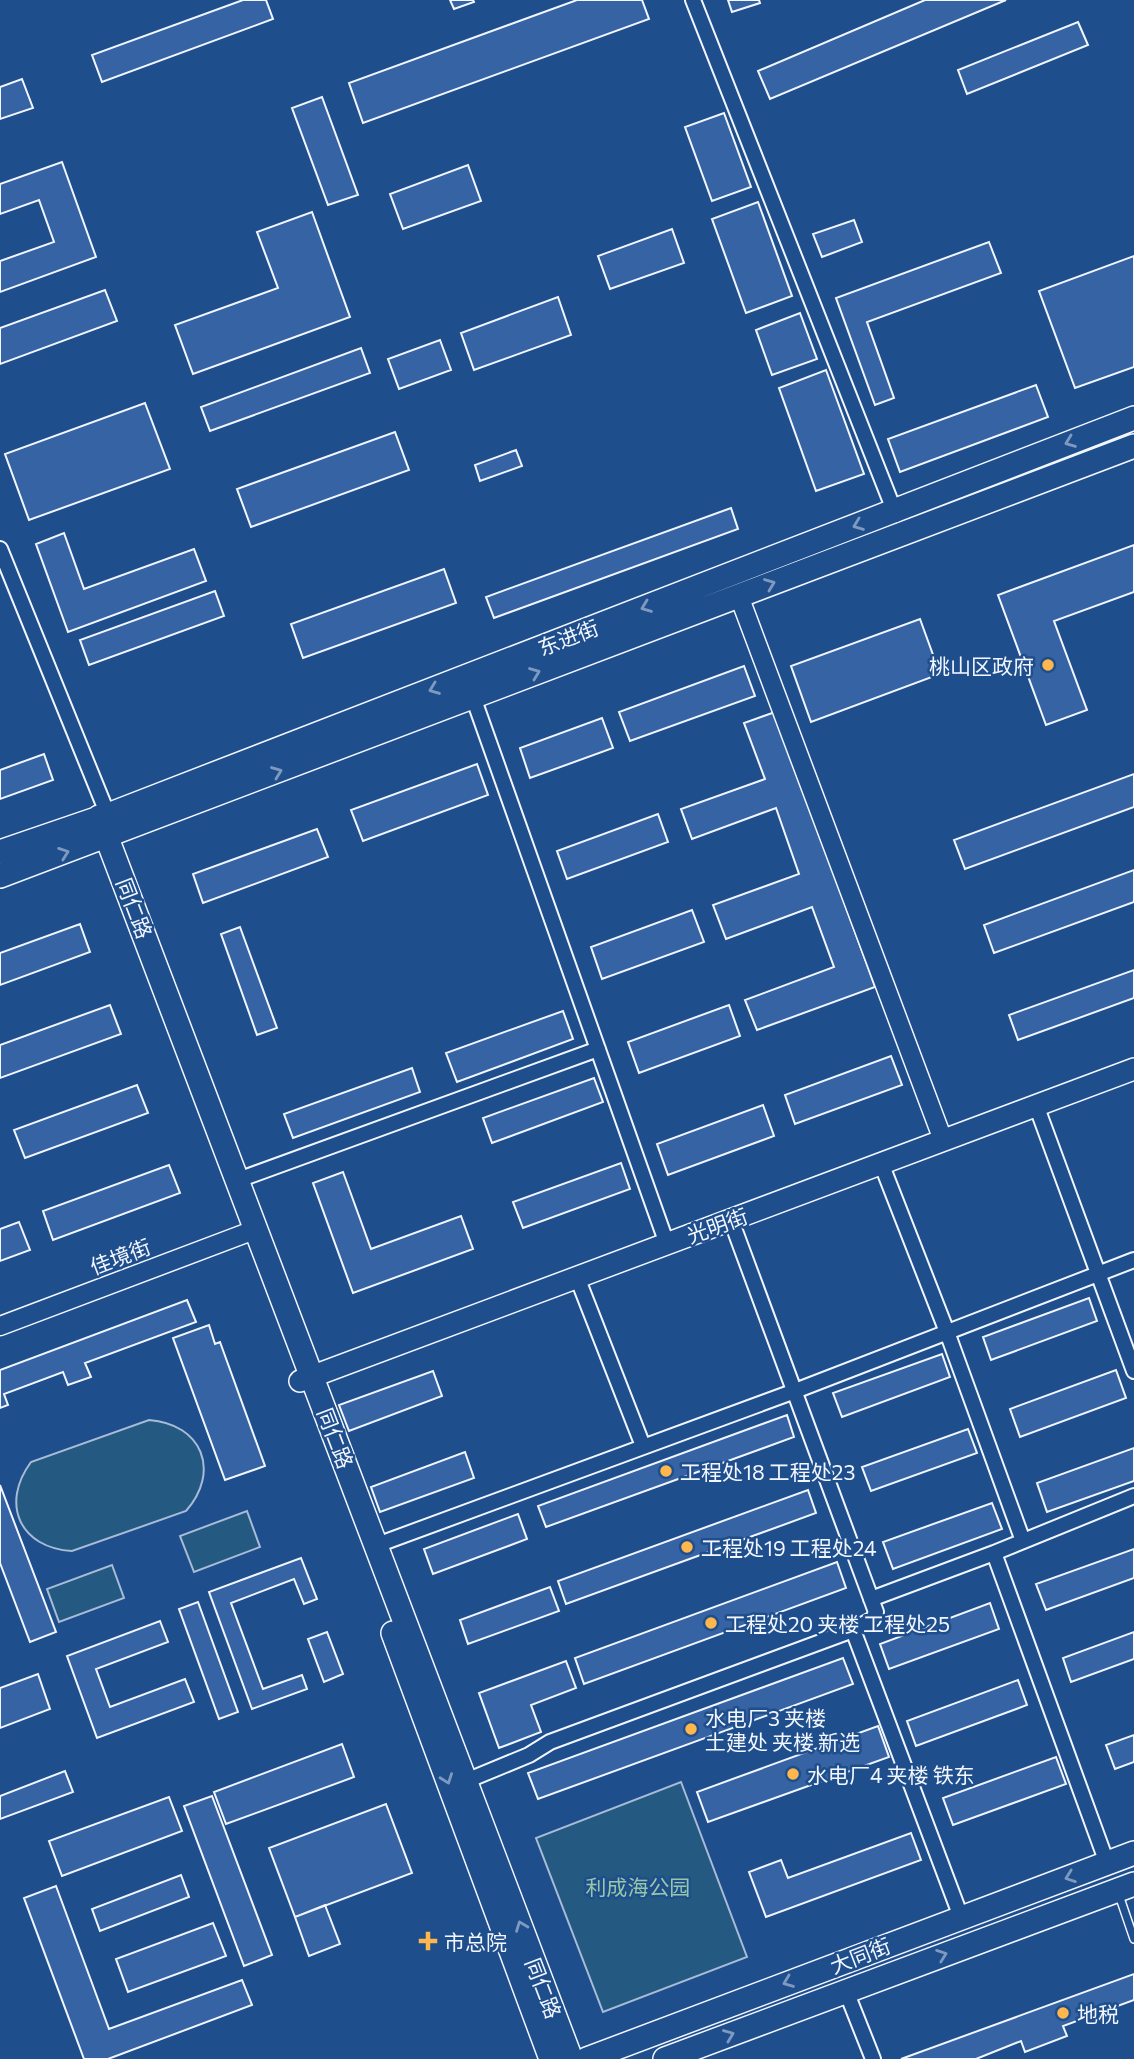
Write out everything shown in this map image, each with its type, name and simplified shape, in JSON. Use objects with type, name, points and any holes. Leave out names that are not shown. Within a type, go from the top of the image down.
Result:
[{"type":"main road","name":"东进街","points":[[0,876],[100,826],[1134,418]]},
{"type":"main road","name":"东进街","points":[[0,852],[100,826],[473,697],[1134,446]]},
{"type":"main road","name":"同仁路","points":[[100,826],[238,1180],[250,1231]]},
{"type":"main road","name":"同仁路","points":[[100,826],[306,1379],[551,2059]]},
{"type":"main road","name":"光明街","points":[[306,1379],[1134,1069]]},
{"type":"main road","name":"同仁路","points":[[306,1379],[377,1545],[571,2059]]},
{"type":"main road","name":"大同街","points":[[587,2059],[1134,1853]]},
{"type":"main road","name":"大同街","points":[[665,2059],[1126,1888]]},
{"type":"street","points":[[693,0],[903,533]]},
{"type":"street","points":[[0,549],[100,826]]},
{"type":"street","points":[[739,596],[943,1140]]},
{"type":"street","points":[[473,697],[667,1244]]},
{"type":"street","points":[[238,1180],[598,1049]]},
{"type":"street","points":[[1036,1105],[1134,1371]]},
{"type":"street","points":[[881,1163],[947,1332],[1023,1541]]},
{"type":"street","points":[[466,1781],[529,1755],[550,1742],[853,1630],[873,1619],[876,1612],[731,1220]]},
{"type":"street","name":"佳境街","points":[[0,1326],[250,1231]]},
{"type":"street","points":[[377,1545],[795,1391],[1134,1260]]},
{"type":"street","points":[[577,1277],[643,1446]]},
{"type":"street","points":[[871,1599],[1134,1496]]},
{"type":"street","points":[[994,1553],[1107,1863]]},
{"type":"street","points":[[853,1630],[961,1917]]},
{"type":"street","points":[[846,1991],[873,2059]]},
{"type":"lane","points":[[1126,1888],[1134,1939]]},
{"type":"green space","points":[[149,1420],[167,1423],[182,1430],[201,1452],[204,1466],[202,1480],[197,1496],[186,1511],[72,1551],[39,1542],[28,1533],[20,1521],[17,1493],[31,1462]]},
{"type":"green space","points":[[247,1511],[260,1547],[194,1572],[180,1536]]},
{"type":"green space","points":[[112,1565],[124,1598],[59,1622],[47,1589]]},
{"type":"green space","name":"利成海公园","points":[[681,1782],[747,1957],[603,2012],[536,1838]]},
{"type":"building","points":[[243,0],[266,0],[273,19],[102,82],[92,55]]},
{"type":"building","points":[[450,0],[473,0],[474,2],[454,9]]},
{"type":"building","points":[[577,0],[642,0],[649,19],[363,123],[349,83]]},
{"type":"building","points":[[728,0],[759,0],[760,3],[732,12]]},
{"type":"building","points":[[925,0],[1006,0],[770,99],[758,71]]},
{"type":"building","points":[[1078,22],[1088,45],[967,94],[958,70]]},
{"type":"building","points":[[22,79],[33,108],[0,119],[0,87]]},
{"type":"building","points":[[322,97],[358,195],[328,205],[292,108]]},
{"type":"building","points":[[724,113],[751,187],[712,201],[685,127]]},
{"type":"building","points":[[62,162],[96,257],[0,292],[0,261],[54,242],[39,200],[0,214],[0,184]]},
{"type":"building","points":[[468,165],[481,201],[403,229],[390,194]]},
{"type":"building","points":[[758,202],[792,296],[746,313],[712,219]]},
{"type":"building","points":[[312,212],[350,317],[193,374],[175,325],[278,288],[257,232]]},
{"type":"building","points":[[854,220],[862,242],[822,257],[813,234]]},
{"type":"building","points":[[672,229],[684,263],[610,289],[598,256]]},
{"type":"building","points":[[989,242],[1001,273],[867,322],[894,398],[875,405],[836,298]]},
{"type":"building","points":[[1134,256],[1134,367],[1075,388],[1039,291]]},
{"type":"building","points":[[105,290],[117,321],[0,364],[0,328]]},
{"type":"building","points":[[558,297],[571,335],[474,370],[461,333]]},
{"type":"building","points":[[800,313],[817,359],[772,375],[756,330]]},
{"type":"building","points":[[440,340],[451,370],[399,389],[388,359]]},
{"type":"building","points":[[361,348],[370,373],[210,431],[201,407]]},
{"type":"building","points":[[826,370],[864,474],[816,491],[779,388]]},
{"type":"building","points":[[1036,385],[1048,417],[900,472],[888,439]]},
{"type":"building","points":[[145,403],[170,469],[29,520],[5,454]]},
{"type":"building","points":[[395,432],[409,470],[251,527],[237,489]]},
{"type":"building","points":[[516,450],[522,466],[480,481],[475,465]]},
{"type":"building","points":[[731,508],[738,529],[494,618],[486,597]]},
{"type":"building","points":[[64,533],[84,589],[194,549],[206,581],[68,632],[36,544]]},
{"type":"building","name":"桃山区政府","points":[[1134,545],[1134,592],[1054,621],[1087,710],[1046,725],[998,595]]},
{"type":"building","points":[[444,569],[456,603],[303,658],[291,624]]},
{"type":"building","points":[[215,591],[224,616],[89,665],[80,640]]},
{"type":"building","points":[[920,619],[940,674],[811,722],[791,666]]},
{"type":"building","points":[[744,666],[755,696],[630,741],[619,712]]},
{"type":"building","points":[[775,712],[875,987],[757,1030],[745,1000],[834,967],[812,907],[726,939],[713,905],[799,874],[776,808],[692,839],[681,809],[765,779],[744,723]]},
{"type":"building","points":[[602,718],[613,748],[530,778],[520,748]]},
{"type":"building","points":[[44,754],[53,780],[0,799],[0,770]]},
{"type":"building","points":[[477,764],[488,795],[363,841],[351,810]]},
{"type":"building","points":[[1134,774],[1134,807],[965,869],[954,840]]},
{"type":"building","points":[[658,814],[668,842],[567,879],[557,851]]},
{"type":"building","points":[[317,829],[328,857],[203,903],[193,874]]},
{"type":"building","points":[[1134,870],[1134,902],[994,953],[984,925]]},
{"type":"building","points":[[692,910],[704,942],[602,979],[591,947]]},
{"type":"building","points":[[80,924],[90,952],[0,985],[0,953]]},
{"type":"building","points":[[240,927],[277,1028],[257,1035],[221,934]]},
{"type":"building","points":[[1134,970],[1134,998],[1018,1040],[1009,1015]]},
{"type":"building","points":[[110,1005],[121,1034],[0,1078],[0,1045]]},
{"type":"building","points":[[729,1005],[740,1036],[639,1073],[628,1042]]},
{"type":"building","points":[[563,1011],[573,1039],[457,1082],[446,1053]]},
{"type":"building","points":[[891,1056],[902,1085],[795,1124],[785,1095]]},
{"type":"building","points":[[412,1068],[420,1092],[293,1138],[284,1114]]},
{"type":"building","points":[[594,1078],[603,1102],[492,1143],[483,1118]]},
{"type":"building","points":[[137,1085],[148,1113],[25,1158],[14,1130]]},
{"type":"building","points":[[763,1105],[774,1136],[668,1175],[657,1144]]},
{"type":"building","points":[[621,1163],[630,1189],[523,1228],[513,1202]]},
{"type":"building","points":[[169,1165],[180,1193],[53,1240],[43,1211]]},
{"type":"building","points":[[343,1172],[371,1249],[461,1216],[473,1249],[353,1293],[313,1183]]},
{"type":"building","points":[[19,1222],[30,1250],[0,1261],[0,1229]]},
{"type":"building","points":[[1089,1298],[1097,1321],[991,1360],[983,1337]]},
{"type":"building","points":[[187,1300],[196,1322],[85,1363],[91,1377],[68,1385],[63,1372],[4,1394],[8,1405],[0,1408],[0,1370]]},
{"type":"building","points":[[209,1325],[215,1344],[220,1342],[265,1466],[225,1480],[173,1338]]},
{"type":"building","points":[[942,1354],[950,1377],[842,1417],[833,1393]]},
{"type":"building","points":[[1116,1370],[1126,1398],[1020,1437],[1010,1409]]},
{"type":"building","points":[[433,1371],[442,1396],[349,1431],[339,1405]]},
{"type":"building","name":"工程处18 工程处23","points":[[787,1415],[794,1437],[546,1527],[538,1506]]},
{"type":"building","points":[[968,1429],[977,1453],[871,1491],[862,1467]]},
{"type":"building","points":[[1134,1448],[1134,1481],[1047,1512],[1037,1483]]},
{"type":"building","points":[[465,1452],[474,1478],[380,1512],[371,1487]]},
{"type":"building","points":[[0,1485],[56,1632],[30,1642],[0,1563]]},
{"type":"building","name":"工程处19 工程处24","points":[[808,1490],[816,1513],[566,1604],[558,1581]]},
{"type":"building","points":[[992,1503],[1002,1529],[893,1569],[883,1542]]},
{"type":"building","points":[[518,1514],[527,1539],[433,1574],[424,1549]]},
{"type":"building","points":[[1134,1549],[1134,1578],[1046,1610],[1036,1584]]},
{"type":"building","points":[[301,1558],[317,1599],[304,1604],[294,1579],[231,1603],[263,1689],[302,1675],[307,1689],[252,1709],[209,1592]]},
{"type":"building","name":"工程处20 夹楼 工程处25","points":[[837,1562],[846,1588],[584,1684],[575,1658]]},
{"type":"building","points":[[550,1587],[559,1611],[468,1644],[460,1620]]},
{"type":"building","points":[[198,1602],[238,1712],[219,1719],[179,1609]]},
{"type":"building","points":[[990,1603],[999,1629],[889,1669],[880,1644]]},
{"type":"building","points":[[160,1621],[168,1642],[96,1669],[110,1707],[185,1679],[194,1702],[97,1738],[67,1656]]},
{"type":"building","points":[[327,1632],[343,1674],[324,1682],[308,1639]]},
{"type":"building","points":[[1134,1632],[1134,1659],[1071,1682],[1063,1658]]},
{"type":"building","name":"水电厂3 夹楼 土建处 夹楼 新选","points":[[843,1658],[853,1684],[538,1799],[528,1773]]},
{"type":"building","points":[[566,1661],[576,1688],[531,1705],[541,1732],[499,1748],[479,1693]]},
{"type":"building","points":[[38,1674],[50,1709],[0,1728],[0,1688]]},
{"type":"building","points":[[1018,1680],[1027,1705],[916,1746],[907,1721]]},
{"type":"building","name":"水电厂4 夹楼 铁东","points":[[878,1726],[889,1757],[708,1822],[697,1792]]},
{"type":"building","points":[[1134,1735],[1134,1762],[1115,1769],[1106,1745]]},
{"type":"building","points":[[342,1744],[354,1777],[226,1824],[214,1792]]},
{"type":"building","points":[[1056,1757],[1066,1784],[953,1825],[943,1798]]},
{"type":"building","points":[[65,1771],[73,1792],[0,1819],[0,1796]]},
{"type":"building","points":[[212,1796],[272,1955],[244,1966],[184,1806]]},
{"type":"building","points":[[169,1797],[182,1831],[62,1876],[49,1841]]},
{"type":"building","points":[[386,1804],[412,1873],[295,1917],[269,1848]]},
{"type":"building","points":[[911,1833],[921,1860],[766,1917],[749,1872],[781,1860],[788,1878]]},
{"type":"building","points":[[181,1875],[189,1897],[100,1931],[92,1909]]},
{"type":"building","points":[[56,1886],[109,2029],[242,1980],[252,2005],[108,2059],[84,2059],[24,1898]]},
{"type":"building","points":[[325,1905],[340,1944],[309,1956],[295,1917]]},
{"type":"building","points":[[213,1923],[226,1956],[128,1992],[116,1959]]},
{"type":"building","name":"地税","points":[[1134,1974],[1134,2000],[1063,2026],[1067,2036],[1025,2052],[1021,2041],[976,2059],[901,2059]]},
{"type":"place","name":"桃山区政府","points":[[1048,665]]},
{"type":"place","name":"工程处18 工程处23","points":[[666,1471]]},
{"type":"place","name":"工程处19 工程处24","points":[[687,1547]]},
{"type":"place","name":"工程处20 夹楼 工程处25","points":[[711,1623]]},
{"type":"place","name":"水电厂3 夹楼 土建处 夹楼 新选","points":[[691,1729]]},
{"type":"place","name":"水电厂4 夹楼 铁东","points":[[793,1774]]},
{"type":"place","name":"市总院","points":[[428,1941]]},
{"type":"place","name":"地税","points":[[1063,2013]]}]
